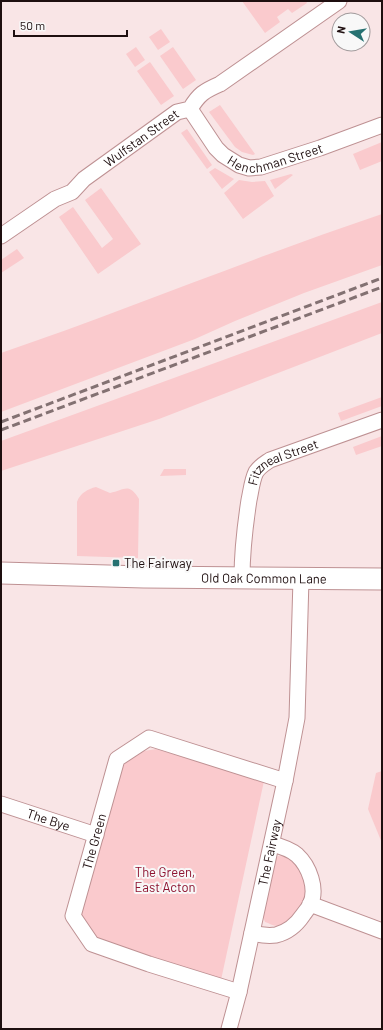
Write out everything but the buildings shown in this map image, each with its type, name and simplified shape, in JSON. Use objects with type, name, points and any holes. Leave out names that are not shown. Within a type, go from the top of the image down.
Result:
[{"type":"street","name":"Wulfstan Street","points":[[1,236],[55,199],[72,192],[84,179],[177,112],[190,109],[201,94],[207,89],[220,84],[339,1]]},
{"type":"street","name":"Henchman Street","points":[[190,109],[216,148],[223,155],[239,165],[250,168],[261,167],[320,148],[382,125]]},
{"type":"street","name":"Fitzneal Street","points":[[242,578],[245,527],[251,490],[256,472],[262,465],[270,460],[382,420]]},
{"type":"street","name":"Old Oak Common Lane","points":[[1,573],[301,579],[382,579]]},
{"type":"street","name":"The Fairway","points":[[229,1029],[239,992],[272,844],[297,718],[301,579]]},
{"type":"street","name":"The Green","points":[[239,992],[149,964],[92,944],[73,916],[117,759],[149,738],[285,781]]},
{"type":"street","name":"The Bye","points":[[1,804],[96,835]]},
{"type":"street","points":[[252,933],[264,936],[276,935],[287,930],[298,922],[310,904],[313,892],[310,875],[305,864],[296,854],[272,844]]},
{"type":"street","points":[[310,904],[382,931]]},
{"type":"green space","points":[[242,1],[306,1],[307,3],[292,13],[288,9],[277,17],[280,22],[265,33]]},
{"type":"green space","points":[[161,29],[170,42],[158,50],[149,37]]},
{"type":"green space","points":[[136,47],[145,60],[135,67],[126,54]]},
{"type":"green space","points":[[173,47],[196,80],[183,89],[160,56]]},
{"type":"green space","points":[[150,62],[174,96],[161,105],[137,71]]},
{"type":"green space","points":[[220,105],[255,154],[253,155],[242,152],[235,147],[209,112]]},
{"type":"green space","points":[[187,129],[212,165],[207,169],[181,133]]},
{"type":"green space","points":[[382,142],[382,161],[360,170],[353,154]]},
{"type":"green space","points":[[215,168],[234,179],[222,189],[209,172]]},
{"type":"green space","points":[[291,174],[293,175],[275,189],[270,180]]},
{"type":"green space","points":[[239,180],[252,182],[265,181],[274,196],[243,219],[224,193]]},
{"type":"green space","points":[[101,188],[141,244],[98,274],[59,217],[73,207],[102,248],[113,239],[85,200]]},
{"type":"green space","points":[[382,214],[382,265],[304,293],[195,339],[1,412],[1,353]]},
{"type":"green space","points":[[17,249],[24,258],[1,273],[1,260]]},
{"type":"green space","points":[[382,302],[382,333],[159,419],[1,471],[1,441]]},
{"type":"green space","points":[[382,397],[382,406],[341,421],[338,413]]},
{"type":"green space","points":[[382,436],[382,446],[356,455],[353,447]]},
{"type":"green space","points":[[164,469],[186,469],[186,475],[160,476]]},
{"type":"green space","points":[[96,487],[110,493],[126,488],[132,490],[139,499],[138,558],[77,556],[77,502],[80,496],[85,492]]},
{"type":"green space","name":"The Green, East Acton","points":[[156,749],[264,781],[221,980],[91,938],[75,916],[121,763],[132,753]]},
{"type":"green space","points":[[382,771],[382,843],[368,809],[376,773]]},
{"type":"green space","points":[[284,855],[290,858],[300,870],[306,894],[299,911],[284,924],[276,926],[265,922],[262,914],[274,860],[278,856]]},
{"type":"railway","points":[[1,422],[382,278]]},
{"type":"railway","points":[[1,430],[382,287]]},
{"type":"place","name":"The Fairway","points":[[116,563]]}]
